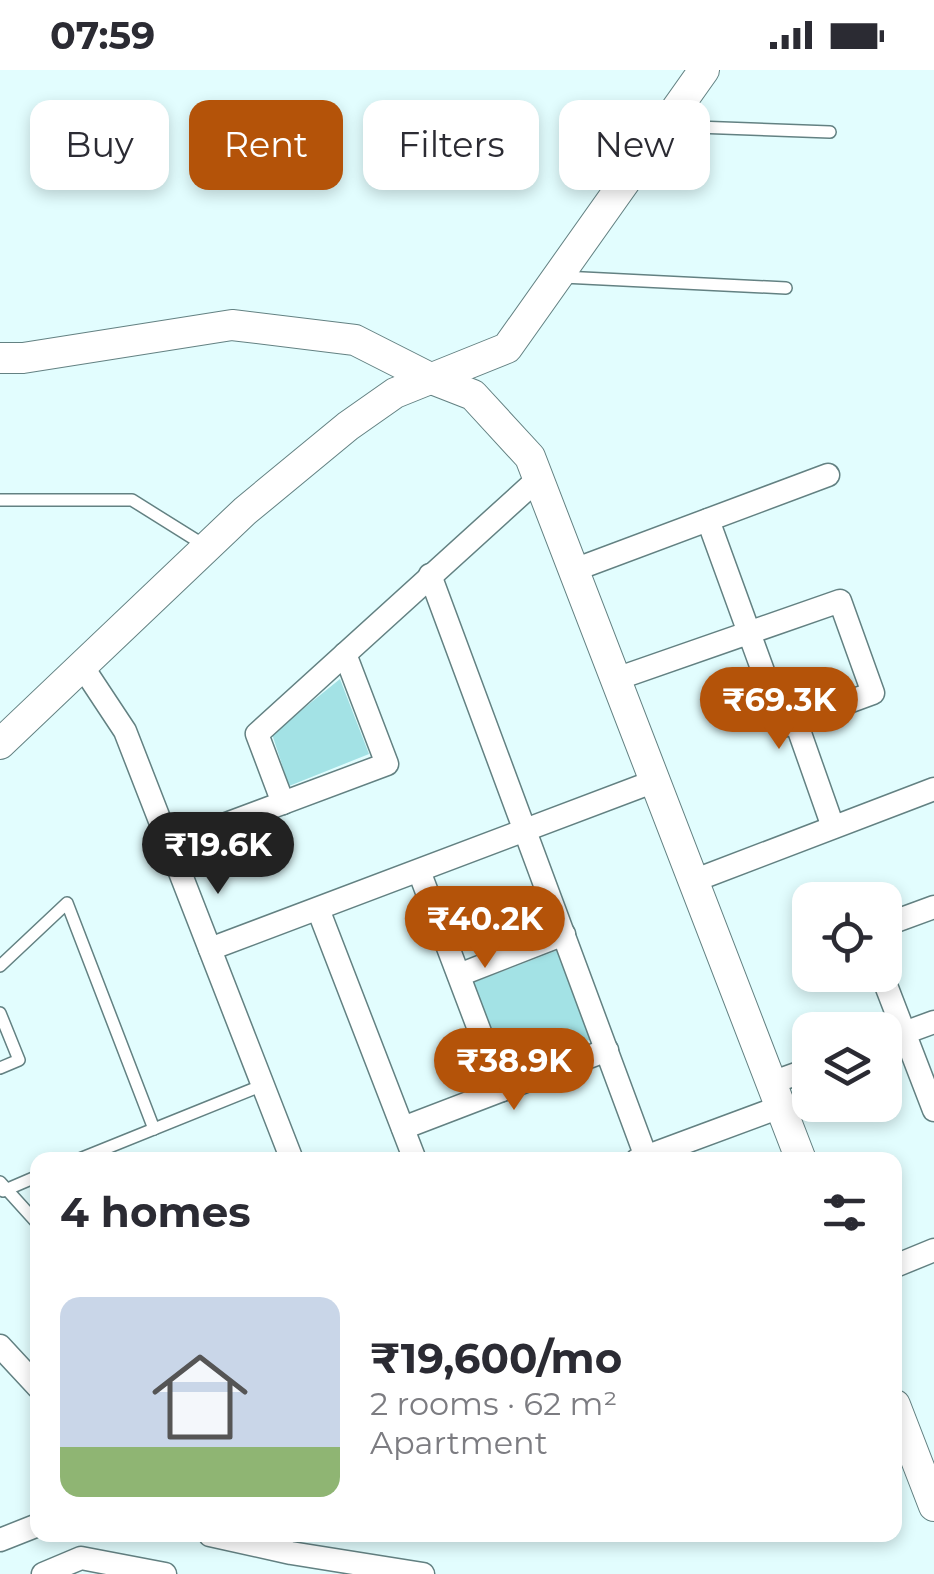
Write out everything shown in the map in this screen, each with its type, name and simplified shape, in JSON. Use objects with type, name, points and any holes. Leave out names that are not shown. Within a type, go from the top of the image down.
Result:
[{"type":"street","points":[[683,100],[704,70]]},
{"type":"street","points":[[0,744],[245,511],[348,426],[395,393],[506,348],[620,190]]},
{"type":"street","points":[[0,358],[23,358],[232,326],[355,340],[473,395],[530,457],[798,1152]]},
{"type":"street","points":[[574,570],[828,475]]},
{"type":"street","points":[[282,803],[257,734],[538,478]]},
{"type":"street","points":[[616,680],[749,633],[840,601],[873,693],[783,726],[749,633],[708,520]]},
{"type":"street","points":[[430,575],[564,934],[640,1152]]},
{"type":"street","points":[[170,845],[388,764],[345,654]]},
{"type":"street","points":[[82,666],[126,731],[289,1152]]},
{"type":"street","points":[[796,722],[834,827]]},
{"type":"street","points":[[210,949],[655,782]]},
{"type":"street","points":[[694,881],[934,789]]},
{"type":"street","points":[[419,871],[502,1090]]},
{"type":"street","points":[[902,919],[934,907]]},
{"type":"street","points":[[318,909],[412,1152]]},
{"type":"street","points":[[458,976],[564,934]]},
{"type":"street","points":[[902,1034],[934,1022]]},
{"type":"street","points":[[402,1128],[606,1050]]},
{"type":"street","points":[[902,1050],[934,1110]]},
{"type":"street","points":[[655,1152],[776,1095],[792,1082]]},
{"type":"street","points":[[902,1263],[934,1250]]},
{"type":"street","points":[[0,1346],[30,1379]]},
{"type":"street","points":[[905,1459],[934,1506]]},
{"type":"street","points":[[0,1540],[30,1527]]},
{"type":"street","points":[[236,1542],[327,1567],[423,1574]]},
{"type":"street","points":[[327,1567],[332,1542]]},
{"type":"street","points":[[43,1574],[82,1546],[112,1569],[165,1574]]},
{"type":"lane","points":[[710,128],[830,132]]},
{"type":"lane","points":[[559,277],[786,288]]},
{"type":"lane","points":[[0,500],[132,500],[208,547]]},
{"type":"lane","points":[[0,966],[68,903],[154,1129]]},
{"type":"lane","points":[[0,1014],[19,1060],[0,1068]]},
{"type":"lane","points":[[97,1152],[263,1085]]},
{"type":"lane","points":[[30,1179],[2,1188],[30,1216]]},
{"type":"shaded area","points":[[340,679],[369,754],[289,786],[272,734]]},
{"type":"shaded area","points":[[558,950],[592,1039],[505,1072],[472,983]]}]
